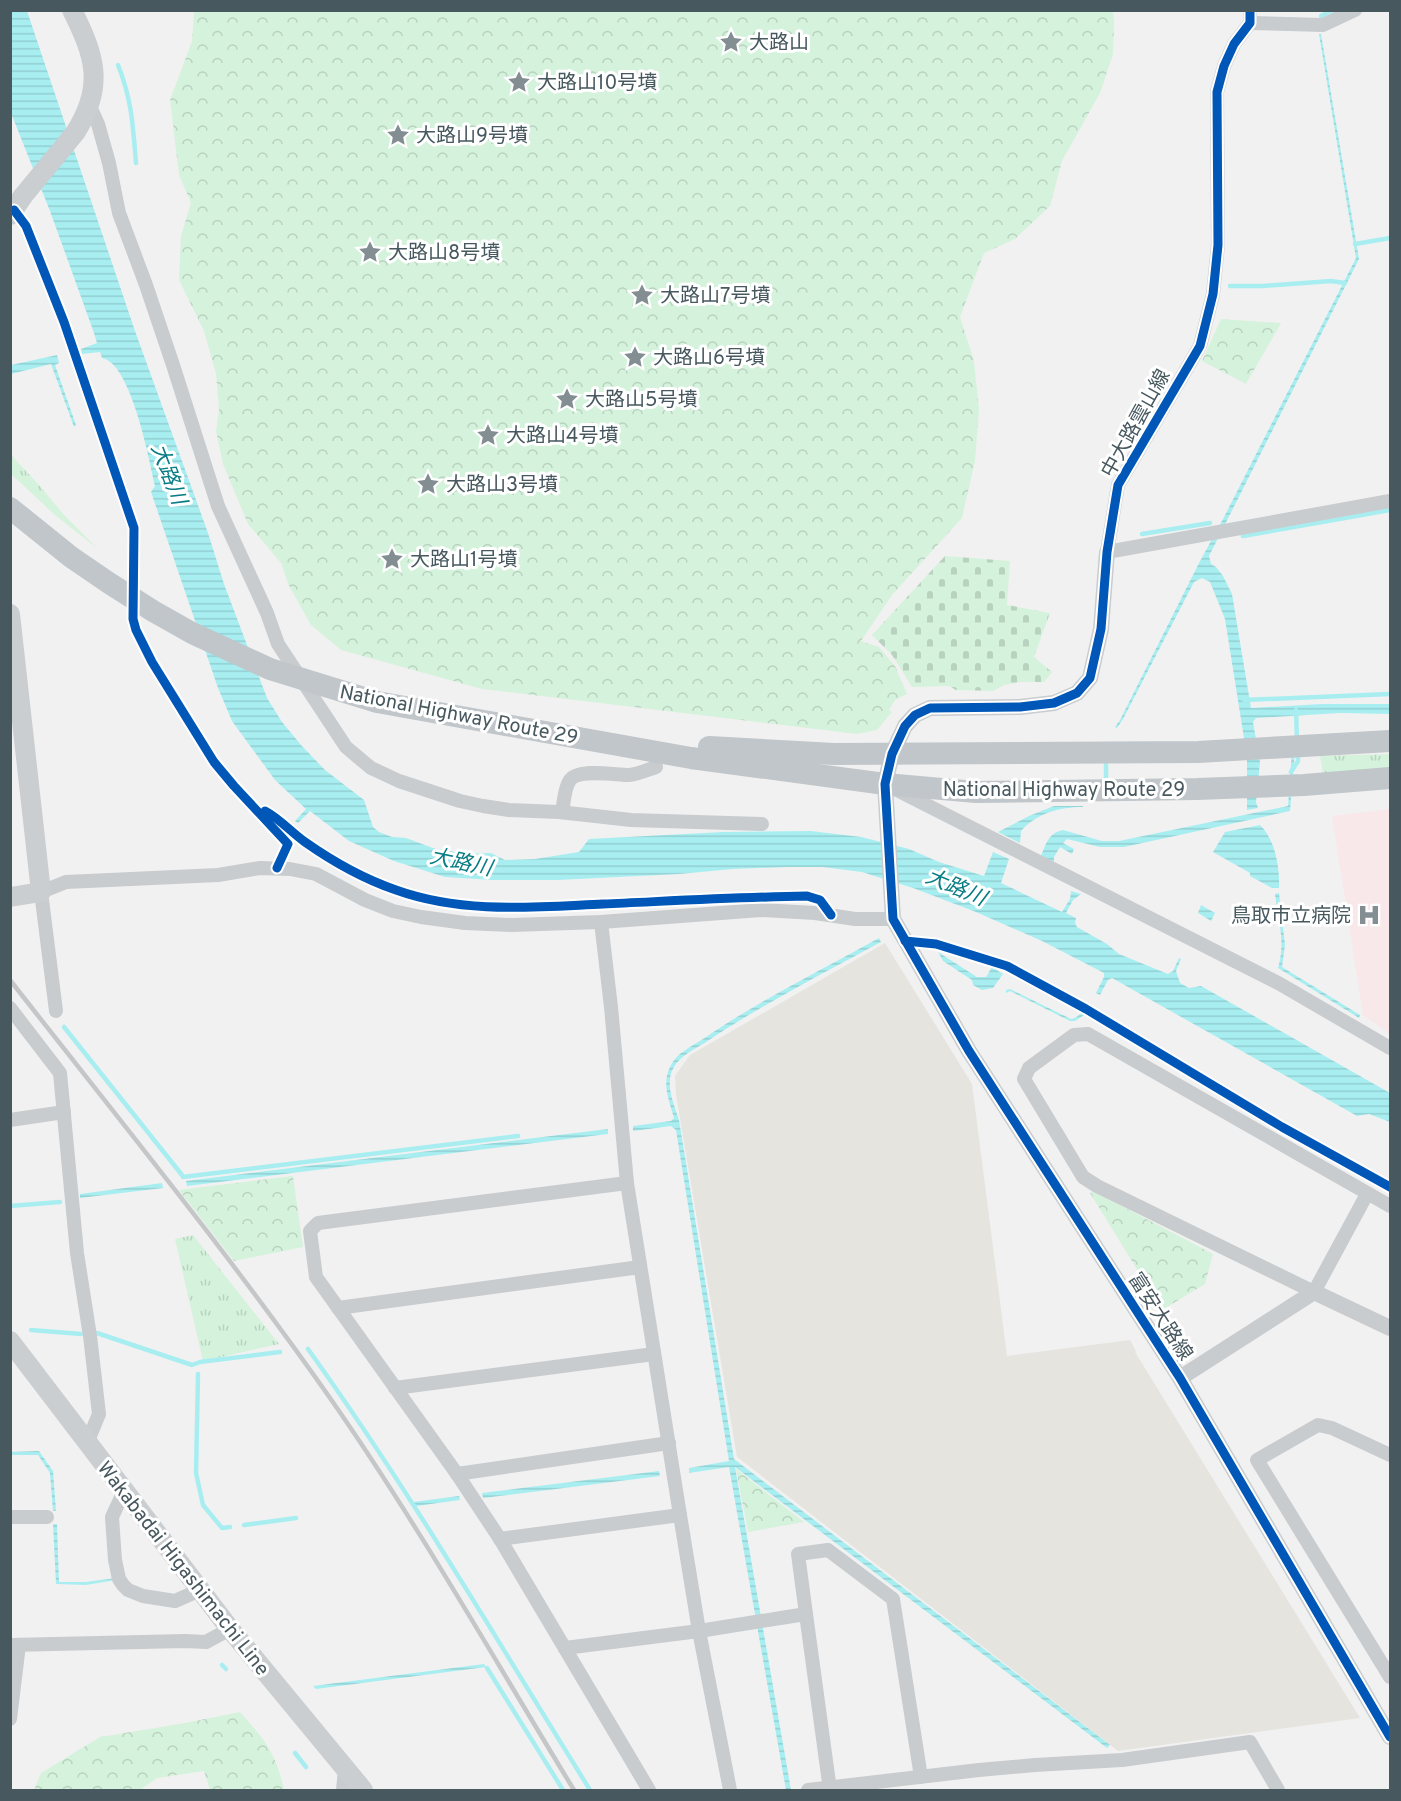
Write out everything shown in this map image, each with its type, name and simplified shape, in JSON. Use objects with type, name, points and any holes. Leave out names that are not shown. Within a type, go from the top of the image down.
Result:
[{"type":"highway","name":"National Highway Route 29","points":[[10,508],[71,557],[153,611],[192,633],[270,669],[377,702],[691,758],[885,784],[976,792],[1197,789],[1304,785],[1390,778]]},
{"type":"highway","name":"National Highway Route 29","points":[[597,741],[834,754],[1198,752],[1390,741]]},
{"type":"main road","points":[[10,215],[75,133],[89,104],[93,86],[90,51],[72,10]]},
{"type":"main road","points":[[10,614],[41,892],[10,897]]},
{"type":"main road","name":"Wakabadai Higashimachi Line","points":[[10,1341],[230,1629],[363,1791]]},
{"type":"street","points":[[1250,17],[1323,25],[1355,10]]},
{"type":"street","name":"中大路雲山線","points":[[893,919],[885,784],[892,754],[905,726],[915,715],[930,708],[1020,707],[1054,703],[1077,693],[1090,678],[1101,629],[1107,552],[1118,485],[1200,346],[1213,294],[1218,245],[1217,92],[1224,66],[1250,17]]},
{"type":"street","points":[[89,104],[101,134],[119,213],[167,345],[218,506],[279,644],[346,747],[371,768],[399,781],[460,801],[492,807],[631,820],[762,824]]},
{"type":"street","points":[[1107,552],[1390,501]]},
{"type":"street","points":[[562,812],[567,787],[576,775],[630,775],[656,767]]},
{"type":"street","points":[[885,784],[1280,984],[1390,1048]]},
{"type":"street","points":[[56,1011],[41,892],[66,882],[218,875],[260,868],[290,869],[316,874],[365,900],[393,911],[465,923],[512,925],[601,922],[761,910],[815,913],[855,919],[893,919]]},
{"type":"street","name":"富安大路線","points":[[893,919],[969,1051],[1180,1378],[1390,1737]]},
{"type":"street","points":[[601,922],[627,1183],[699,1631],[730,1791]]},
{"type":"street","points":[[10,1008],[60,1073],[77,1253],[91,1342],[99,1414],[87,1443]]},
{"type":"street","points":[[1390,1206],[1088,1034],[1074,1035],[1029,1068],[1024,1079],[1083,1177],[1097,1186],[1390,1328]]},
{"type":"street","points":[[10,1120],[64,1112]]},
{"type":"street","points":[[627,1183],[318,1223],[310,1232],[316,1277],[457,1474],[500,1539],[649,1791]]},
{"type":"street","points":[[1180,1378],[1314,1292],[1367,1194]]},
{"type":"street","points":[[338,1308],[640,1267]]},
{"type":"street","points":[[395,1388],[654,1354]]},
{"type":"street","points":[[1390,1455],[1332,1428],[1318,1425],[1257,1460],[1384,1654],[1390,1677]]},
{"type":"street","points":[[457,1474],[669,1443]]},
{"type":"street","points":[[124,1491],[112,1517],[115,1560],[119,1579],[123,1585],[128,1590],[143,1596],[175,1601],[200,1590]]},
{"type":"street","points":[[500,1539],[680,1515]]},
{"type":"street","points":[[10,1517],[47,1517]]},
{"type":"street","points":[[830,1789],[798,1554],[828,1550],[893,1599],[921,1778]]},
{"type":"street","points":[[565,1648],[699,1631],[806,1614]]},
{"type":"street","points":[[10,1719],[15,1645],[206,1642],[230,1629]]},
{"type":"street","points":[[808,1791],[1035,1765],[1122,1760],[1250,1742],[1278,1791]]},
{"type":"street","points":[[343,1791],[345,1769]]},
{"type":"shaded area","name":"鳥取市立病院","points":[[1390,809],[1390,1034],[1363,1015],[1332,816]]},
{"type":"shaded area","points":[[885,943],[972,1084],[1007,1356],[1130,1340],[1135,1352],[1360,1718],[1118,1751],[737,1457],[676,1095],[675,1076],[690,1055]]},
{"type":"green space","points":[[194,11],[1113,11],[1113,54],[1100,93],[1062,161],[1050,206],[1015,239],[984,253],[960,317],[974,361],[979,409],[975,461],[962,518],[892,595],[861,641],[879,647],[895,666],[907,694],[895,700],[889,710],[892,712],[877,730],[857,734],[482,689],[341,650],[311,625],[289,586],[281,563],[248,524],[223,464],[216,431],[219,410],[216,374],[204,331],[179,280],[181,236],[191,203],[179,175],[170,100],[192,41]]},
{"type":"green space","points":[[1221,319],[1281,323],[1246,384],[1202,361]]},
{"type":"green space","points":[[11,455],[64,515],[98,549],[55,515],[11,474]]},
{"type":"green space","points":[[945,556],[1010,561],[1007,605],[1050,613],[1034,657],[1052,672],[1044,682],[1020,682],[1004,685],[993,691],[956,690],[949,686],[912,687],[892,655],[872,635]]},
{"type":"green space","points":[[1390,754],[1390,768],[1323,773],[1320,756]]},
{"type":"green space","points":[[293,1176],[303,1247],[234,1261],[179,1190]]},
{"type":"green space","points":[[1093,1191],[1213,1254],[1205,1284],[1162,1310],[1090,1193]]},
{"type":"green space","points":[[193,1235],[279,1344],[203,1361],[175,1239]]},
{"type":"green space","points":[[736,1469],[804,1522],[748,1532]]},
{"type":"green space","points":[[240,1712],[273,1756],[284,1790],[210,1790],[204,1771],[157,1778],[140,1790],[34,1790],[41,1773],[100,1737]]},
{"type":"water","name":"大路川","points":[[10,11],[27,11],[135,331],[208,533],[224,584],[267,698],[282,722],[301,745],[325,770],[364,800],[373,827],[379,832],[392,837],[406,838],[433,848],[465,854],[491,853],[505,860],[535,859],[579,852],[589,839],[723,832],[811,831],[861,837],[909,849],[939,862],[984,876],[993,852],[1009,859],[1001,883],[1062,912],[1070,899],[1071,891],[1081,894],[1073,900],[1066,913],[1076,918],[1077,927],[1107,944],[1119,954],[1168,974],[1173,971],[1179,958],[1181,959],[1176,971],[1180,983],[1189,988],[1201,986],[1390,1093],[1390,1122],[1369,1114],[1357,1116],[1112,978],[1108,980],[1100,995],[1096,993],[1104,973],[1042,941],[976,912],[862,872],[822,867],[788,867],[558,880],[445,877],[394,861],[349,841],[310,811],[298,823],[295,821],[306,809],[275,780],[232,721],[218,688],[151,492],[155,486],[143,435],[122,376],[112,364],[102,358],[100,352],[82,354],[81,349],[97,343],[50,211],[11,113]]},
{"type":"water","points":[[1319,34],[1321,34],[1359,259],[1209,556],[1211,564],[1223,576],[1232,594],[1251,708],[1322,704],[1390,704],[1390,714],[1340,713],[1256,718],[1253,722],[1260,762],[1256,802],[1258,808],[1247,810],[1247,757],[1225,619],[1210,582],[1202,578],[1194,582],[1123,719],[1117,728],[1115,727],[1356,258]]},
{"type":"water","points":[[57,355],[59,363],[55,365],[76,425],[74,427],[51,364],[11,374],[11,365]]},
{"type":"water","points":[[1292,750],[1295,750],[1290,811],[1124,847],[1100,847],[1067,839],[1063,843],[1074,849],[1072,854],[1060,847],[1054,857],[1054,862],[1041,856],[1046,843],[1058,831],[1063,830],[1102,841],[1119,841],[1288,806]]},
{"type":"water","points":[[1054,806],[1083,807],[1066,808],[1042,815],[1021,831],[1020,843],[998,832],[1029,816]]},
{"type":"water","points":[[1260,825],[1276,854],[1279,888],[1272,888],[1250,876],[1250,873],[1213,852],[1225,832]]},
{"type":"water","points":[[1279,893],[1285,945],[1282,967],[1360,1015],[1359,1018],[1278,968],[1281,940],[1275,894]]},
{"type":"water","points":[[1201,905],[1215,913],[1211,921],[1198,913]]},
{"type":"water","points":[[879,938],[881,942],[770,1003],[688,1053],[680,1059],[671,1073],[671,1094],[679,1120],[734,1459],[1110,1745],[1107,1748],[735,1467],[791,1790],[786,1790],[729,1467],[689,1473],[689,1468],[729,1461],[676,1130],[671,1126],[633,1131],[633,1126],[671,1121],[674,1118],[666,1085],[671,1065],[681,1053],[767,999]]},
{"type":"water","points":[[938,952],[977,977],[986,977],[992,967],[1003,974],[993,988],[982,990],[973,985],[972,980],[943,961]]},
{"type":"water","points":[[1010,989],[1071,1019],[1082,1013],[1084,1015],[1075,1021],[1070,1021],[1010,991],[1006,993],[1006,990]]},
{"type":"water","points":[[608,1129],[608,1134],[187,1186],[186,1181]]},
{"type":"water","points":[[162,1183],[163,1188],[80,1198],[80,1194]]},
{"type":"water","points":[[39,1451],[53,1471],[56,1511],[53,1511],[50,1473],[38,1455],[11,1455],[11,1452]]},
{"type":"water","points":[[659,1471],[660,1476],[483,1498],[482,1493]]},
{"type":"water","points":[[459,1496],[460,1500],[416,1506],[413,1502]]},
{"type":"water","points":[[53,1524],[57,1524],[59,1582],[85,1582],[116,1578],[116,1580],[86,1585],[56,1584]]},
{"type":"water","points":[[484,1664],[486,1667],[316,1689],[313,1686]]},
{"type":"waterway","points":[[1321,16],[1333,10]]},
{"type":"waterway","points":[[118,65],[129,102],[136,163]]},
{"type":"waterway","points":[[1355,244],[1390,238]]},
{"type":"waterway","points":[[1230,286],[1331,281],[1345,283]]},
{"type":"waterway","points":[[1243,536],[1390,510]]},
{"type":"waterway","points":[[1142,534],[1210,523]]},
{"type":"waterway","points":[[1244,700],[1390,694]]},
{"type":"waterway","points":[[1296,710],[1297,741]]},
{"type":"waterway","points":[[1291,772],[1298,761],[1298,752]]},
{"type":"waterway","points":[[1106,765],[1106,780]]},
{"type":"waterway","points":[[64,1027],[182,1175]]},
{"type":"waterway","points":[[183,1177],[518,1136]]},
{"type":"waterway","points":[[10,1206],[60,1202]]},
{"type":"waterway","points":[[31,1330],[81,1334]]},
{"type":"waterway","points":[[97,1333],[192,1365],[280,1352]]},
{"type":"waterway","points":[[308,1349],[418,1512],[590,1790]]},
{"type":"waterway","points":[[198,1374],[196,1473],[203,1505],[222,1528],[230,1527]]},
{"type":"waterway","points":[[244,1525],[296,1518]]},
{"type":"waterway","points":[[222,1665],[226,1669]]},
{"type":"waterway","points":[[487,1668],[563,1790]]},
{"type":"waterway","points":[[295,1753],[306,1767]]},
{"type":"railway","points":[[10,980],[213,1239],[330,1398],[425,1543],[574,1790]]},
{"type":"cycle path","points":[[1250,10],[1250,23],[1234,44],[1224,66],[1217,92],[1218,245],[1213,294],[1200,346],[1118,485],[1107,552],[1101,629],[1090,678],[1077,693],[1054,703],[1020,707],[930,708],[915,715],[905,726],[892,754],[885,784],[893,919],[969,1051],[1180,1378],[1390,1737]]},
{"type":"cycle path","points":[[14,210],[26,226],[64,322],[134,528],[133,619],[136,630],[152,662],[214,762],[288,844],[277,868]]},
{"type":"cycle path","points":[[265,811],[315,849],[360,875],[396,890],[447,903],[524,907],[807,896],[820,900],[831,915]]},
{"type":"cycle path","points":[[905,941],[936,944],[1007,966],[1086,1009],[1282,1127],[1390,1187]]},
{"type":"place","name":"大路山","points":[[731,42]]},
{"type":"place","name":"大路山10号墳","points":[[519,82]]},
{"type":"place","name":"大路山9号墳","points":[[398,135]]},
{"type":"place","name":"大路山8号墳","points":[[370,252]]},
{"type":"place","name":"大路山7号墳","points":[[642,295]]},
{"type":"place","name":"大路山6号墳","points":[[635,357]]},
{"type":"place","name":"大路山5号墳","points":[[567,399]]},
{"type":"place","name":"大路山4号墳","points":[[488,435]]},
{"type":"place","name":"大路山3号墳","points":[[428,484]]},
{"type":"place","name":"大路山1号墳","points":[[392,559]]},
{"type":"place","name":"鳥取市立病院","points":[[1369,915]]}]
